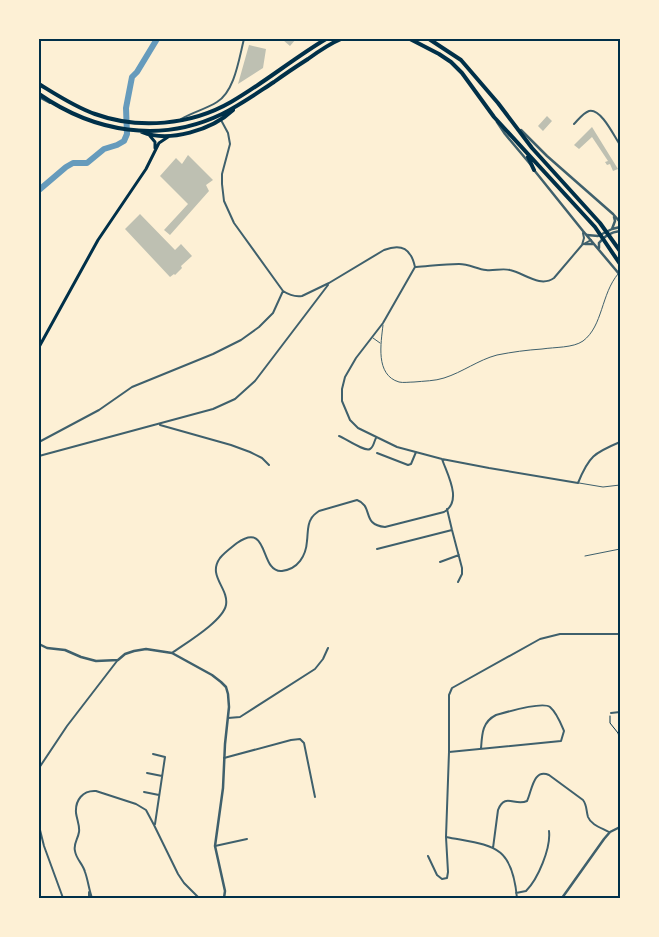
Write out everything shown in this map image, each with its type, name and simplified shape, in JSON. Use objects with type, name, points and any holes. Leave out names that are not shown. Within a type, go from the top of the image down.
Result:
[{"type":"highway","points":[[39,84],[76,106],[96,115],[119,120],[149,123],[178,120],[207,113],[231,102],[326,39]]},
{"type":"highway","points":[[39,95],[70,113],[93,122],[120,129],[161,131],[186,127],[216,117],[238,105],[326,46],[341,39]]},
{"type":"highway","points":[[410,39],[426,46],[451,62],[462,73],[494,117],[595,227],[620,264]]},
{"type":"highway","points":[[430,39],[461,60],[545,163],[600,223],[620,251]]},
{"type":"highway","points":[[135,130],[150,136],[171,136],[204,128],[221,120],[238,105]]},
{"type":"highway","points":[[526,153],[534,170]]},
{"type":"main road","points":[[150,136],[155,142],[155,149]]},
{"type":"main road","points":[[39,346],[98,240],[146,169],[155,149],[161,141],[171,136]]},
{"type":"street","points":[[178,120],[218,102],[224,96],[230,86],[244,39]]},
{"type":"street","points":[[574,124],[587,111],[592,110],[602,117],[620,145]]},
{"type":"street","points":[[494,117],[505,134],[584,233],[620,274]]},
{"type":"street","points":[[221,120],[228,133],[230,144],[222,174],[224,201],[234,223],[283,291],[292,296],[302,296],[329,283],[392,246],[401,247],[408,251],[414,261],[415,267],[383,323],[356,358],[345,377],[342,401],[350,420],[358,428],[397,447],[416,452],[489,468],[578,483],[590,459],[601,450],[620,442]]},
{"type":"street","points":[[514,124],[620,222]]},
{"type":"street","points":[[612,229],[615,221],[613,214]]},
{"type":"street","points":[[415,267],[459,264],[486,270],[504,269],[512,270],[544,282],[554,278],[583,244],[612,229],[620,227]]},
{"type":"street","points":[[601,252],[598,246],[599,241],[612,233],[620,231]]},
{"type":"street","points":[[584,233],[589,236],[598,236]]},
{"type":"street","points":[[583,244],[584,233]]},
{"type":"street","points":[[583,244],[594,244]]},
{"type":"street","points":[[39,456],[158,424],[225,404],[235,399],[256,381],[329,283]]},
{"type":"street","points":[[39,442],[99,410],[132,387],[201,359],[241,340],[259,327],[273,313],[283,291]]},
{"type":"street","points":[[201,359],[203,363]]},
{"type":"street","points":[[178,368],[179,373]]},
{"type":"street","points":[[158,424],[240,448],[262,458],[269,465]]},
{"type":"street","points":[[339,436],[367,450],[372,448],[376,438]]},
{"type":"street","points":[[377,453],[408,465],[411,464],[416,452]]},
{"type":"street","points":[[442,458],[454,496],[448,510],[462,571],[458,582]]},
{"type":"street","points":[[172,653],[215,622],[221,615],[226,605],[226,597],[217,577],[216,566],[222,556],[241,540],[247,537],[257,540],[263,547],[271,567],[274,570],[282,571],[296,566],[301,561],[307,545],[308,524],[314,514],[319,511],[357,500],[365,505],[370,521],[378,526],[385,527],[448,510]]},
{"type":"street","points":[[377,549],[452,530]]},
{"type":"street","points":[[440,562],[459,555]]},
{"type":"street","points":[[428,856],[437,875],[447,878],[449,695],[452,688],[540,639],[549,636],[560,634],[620,634]]},
{"type":"street","points":[[39,644],[47,648],[65,650],[96,661],[118,660]]},
{"type":"street","points":[[228,718],[240,717],[315,669],[323,659],[328,648]]},
{"type":"street","points":[[39,768],[67,726],[112,666],[125,654],[146,650],[172,653],[212,675],[226,687],[228,694],[223,788],[215,846],[225,890],[224,898]]},
{"type":"street","points":[[449,752],[481,749],[561,741],[564,731],[555,713],[546,705],[496,715],[486,722],[481,749]]},
{"type":"street","points":[[611,713],[620,712]]},
{"type":"street","points":[[224,758],[300,739],[304,743],[315,796]]},
{"type":"street","points":[[153,754],[165,757],[154,825]]},
{"type":"street","points":[[147,773],[162,776]]},
{"type":"street","points":[[493,848],[500,805],[506,801],[521,803],[527,801],[534,782],[540,774],[544,773],[583,800],[587,808],[588,818],[610,832]]},
{"type":"street","points":[[90,898],[85,872],[76,856],[74,847],[79,830],[76,812],[77,805],[79,798],[89,791],[96,791],[136,804],[146,810],[178,874],[199,898]]},
{"type":"street","points":[[144,792],[159,795]]},
{"type":"street","points":[[39,826],[44,846],[63,898]]},
{"type":"street","points":[[562,898],[596,849],[610,832],[620,827]]},
{"type":"street","points":[[516,893],[526,891],[535,879],[544,858],[549,831]]},
{"type":"street","points":[[446,837],[475,843],[500,852],[509,863],[512,871],[517,898]]},
{"type":"street","points":[[215,846],[246,839]]},
{"type":"lane","points":[[383,323],[380,355],[386,373],[390,378],[400,382],[444,379],[484,358],[524,350],[579,343],[594,329],[609,287],[620,274]]},
{"type":"lane","points":[[372,337],[381,343]]},
{"type":"lane","points":[[578,483],[603,487],[620,485]]},
{"type":"lane","points":[[585,556],[620,549]]},
{"type":"path","points":[[611,713],[610,723],[618,733],[620,740]]},
{"type":"building","points":[[284,39],[296,39],[290,46]]},
{"type":"building","points":[[249,45],[266,49],[263,68],[238,84]]},
{"type":"building","points":[[547,116],[552,121],[543,131],[538,126]]},
{"type":"building","points":[[592,127],[618,169],[613,171],[610,164],[607,165],[605,162],[608,161],[592,137],[579,149],[574,145]]},
{"type":"building","points":[[188,155],[213,180],[206,185],[209,191],[170,235],[164,230],[188,204],[160,176],[176,158],[182,164]]},
{"type":"building","points":[[140,214],[175,250],[181,244],[192,256],[181,266],[182,268],[175,275],[170,277],[125,229]]},
{"type":"waterway","points":[[39,190],[66,167],[73,163],[87,163],[104,149],[124,141],[127,134],[126,108],[132,77],[157,39]]}]
